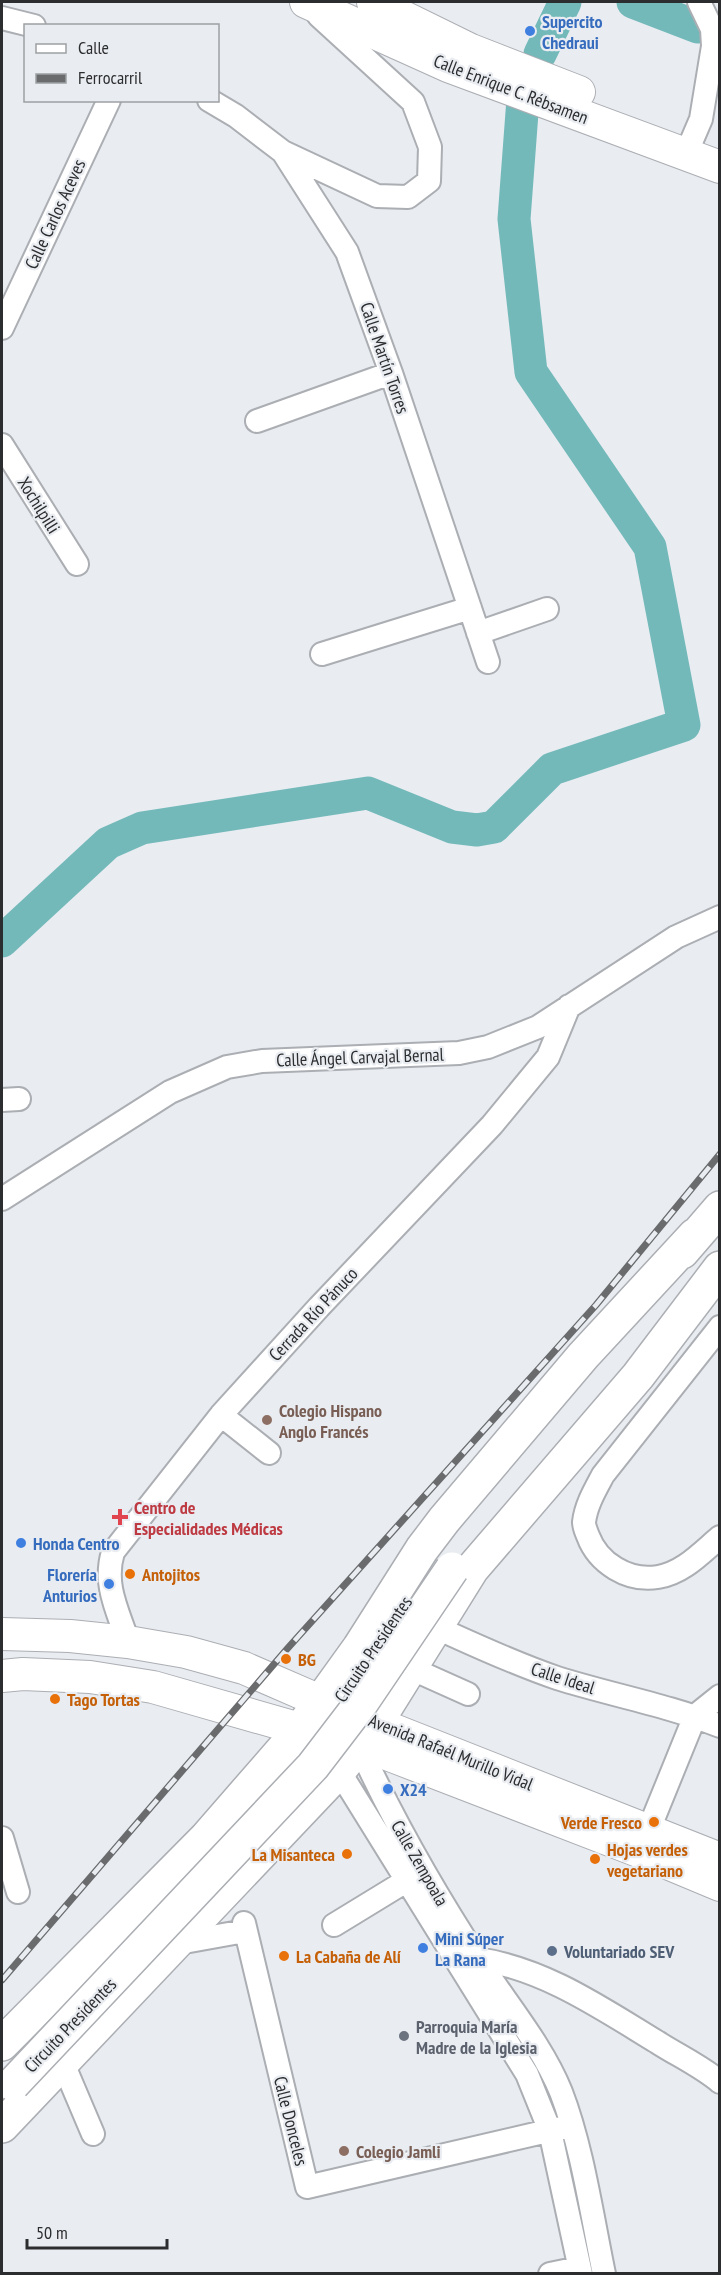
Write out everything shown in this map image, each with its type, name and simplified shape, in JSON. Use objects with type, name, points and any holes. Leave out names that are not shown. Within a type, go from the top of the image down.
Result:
[{"type":"main road","name":"Calle Enrique C. Rébsamen","points":[[373,2],[471,50],[700,146],[720,167]]},
{"type":"main road","name":"Calle Enrique C. Rébsamen","points":[[315,9],[448,66],[700,146]]},
{"type":"main road","name":"Circuito Presidentes","points":[[5,2083],[321,1727],[442,1563],[695,1235],[720,1208]]},
{"type":"main road","points":[[2,2044],[206,1838],[300,1730],[359,1648],[422,1549],[444,1520],[584,1356],[695,1235]]},
{"type":"main road","name":"Circuito Presidentes","points":[[442,1563],[621,1367],[720,1268]]},
{"type":"main road","points":[[2,2126],[244,1871],[358,1747],[472,1569],[638,1376],[720,1268]]},
{"type":"main road","name":"Avenida Rafaél Murillo Vidal","points":[[2,1634],[70,1636],[128,1642],[186,1652],[244,1668],[320,1701],[358,1747]]},
{"type":"main road","points":[[359,1648],[367,1664],[384,1675],[406,1673]]},
{"type":"main road","name":"Avenida Rafaél Murillo Vidal","points":[[2,1676],[23,1674],[90,1677],[153,1687],[418,1764],[485,1779],[649,1829],[720,1859]]},
{"type":"main road","name":"Avenida Rafaél Murillo Vidal","points":[[485,1779],[720,1885]]},
{"type":"main road","points":[[206,1838],[224,1835],[240,1845],[245,1862],[244,1871]]},
{"type":"street","points":[[283,152],[377,196],[408,197],[429,181],[430,147],[413,102],[315,9],[286,2]]},
{"type":"street","points":[[699,2],[712,29],[713,46],[700,119],[700,146]]},
{"type":"street","points":[[2,18],[26,24]]},
{"type":"street","name":"Calle Carlos Aceves","points":[[2,328],[108,102]]},
{"type":"street","name":"Calle Martín Torres","points":[[212,102],[236,116],[283,152],[347,252],[391,373],[488,662]]},
{"type":"street","points":[[257,421],[391,373]]},
{"type":"street","name":"Xochilpilli","points":[[2,445],[77,564]]},
{"type":"street","points":[[322,654],[470,608]]},
{"type":"street","points":[[478,633],[547,609]]},
{"type":"street","name":"Calle Ángel Carvajal Bernal","points":[[2,1199],[170,1092],[227,1067],[262,1061],[459,1053],[488,1047],[538,1027],[676,936],[720,917]]},
{"type":"street","name":"Cerrada Río Pánuco","points":[[128,1642],[108,1583],[108,1568],[112,1552],[221,1414],[319,1306],[492,1125],[548,1057],[569,1006]]},
{"type":"street","points":[[720,1327],[603,1475],[589,1502],[584,1525],[593,1549],[607,1563],[632,1577],[658,1577],[686,1566],[720,1537]]},
{"type":"street","points":[[221,1414],[269,1453]]},
{"type":"street","name":"Calle Ideal","points":[[435,1627],[482,1649],[557,1678],[695,1716],[720,1726]]},
{"type":"street","points":[[406,1673],[468,1694]]},
{"type":"street","points":[[649,1829],[695,1716],[720,1696]]},
{"type":"street","name":"Calle Zempoala","points":[[358,1747],[406,1881],[470,1965]]},
{"type":"street","name":"Calle Zempoala","points":[[358,1747],[527,2074],[561,2128],[604,2274]]},
{"type":"street","points":[[2,1838],[18,1892]]},
{"type":"street","points":[[334,1926],[406,1881]]},
{"type":"street","name":"Calle Donceles","points":[[173,1944],[244,1927],[308,2187],[561,2128]]},
{"type":"street","points":[[470,1965],[501,1963],[528,1970],[592,2002],[720,2082]]},
{"type":"street","points":[[62,2061],[93,2134]]},
{"type":"street","name":"Calle Zempoala","points":[[561,2128],[580,2271]]},
{"type":"street","points":[[550,2274],[580,2271]]},
{"type":"waterway","points":[[540,54],[565,2]]},
{"type":"waterway","points":[[633,2],[698,27]]},
{"type":"waterway","points":[[2,941],[108,843],[142,828],[368,793],[452,827],[477,830],[494,827],[552,769],[684,725],[650,547],[531,372],[514,219],[523,99]]},
{"type":"railway","points":[[2,1980],[287,1649],[596,1305],[720,1154]]},
{"type":"place","name":"Supercito Chedraui","points":[[530,31]]},
{"type":"place","name":"Colegio Hispano Anglo Francés","points":[[267,1420]]},
{"type":"place","name":"Centro de Especialidades Médicas","points":[[120,1517]]},
{"type":"place","name":"Honda Centro","points":[[21,1543]]},
{"type":"place","name":"Antojitos","points":[[130,1574]]},
{"type":"place","name":"Florería Anturios","points":[[109,1584]]},
{"type":"place","name":"BG","points":[[286,1659]]},
{"type":"place","name":"Tago Tortas","points":[[55,1699]]},
{"type":"place","name":"X24","points":[[388,1789]]},
{"type":"place","name":"Verde Fresco","points":[[654,1822]]},
{"type":"place","name":"La Misanteca","points":[[347,1854]]},
{"type":"place","name":"Hojas verdes vegetariano","points":[[595,1859]]},
{"type":"place","name":"Mini Súper La Rana","points":[[423,1948]]},
{"type":"place","name":"Voluntariado SEV","points":[[552,1951]]},
{"type":"place","name":"La Cabaña de Alí","points":[[284,1956]]},
{"type":"place","name":"Parroquia María Madre de la Iglesia","points":[[404,2036]]},
{"type":"place","name":"Colegio Jamli","points":[[344,2151]]}]
